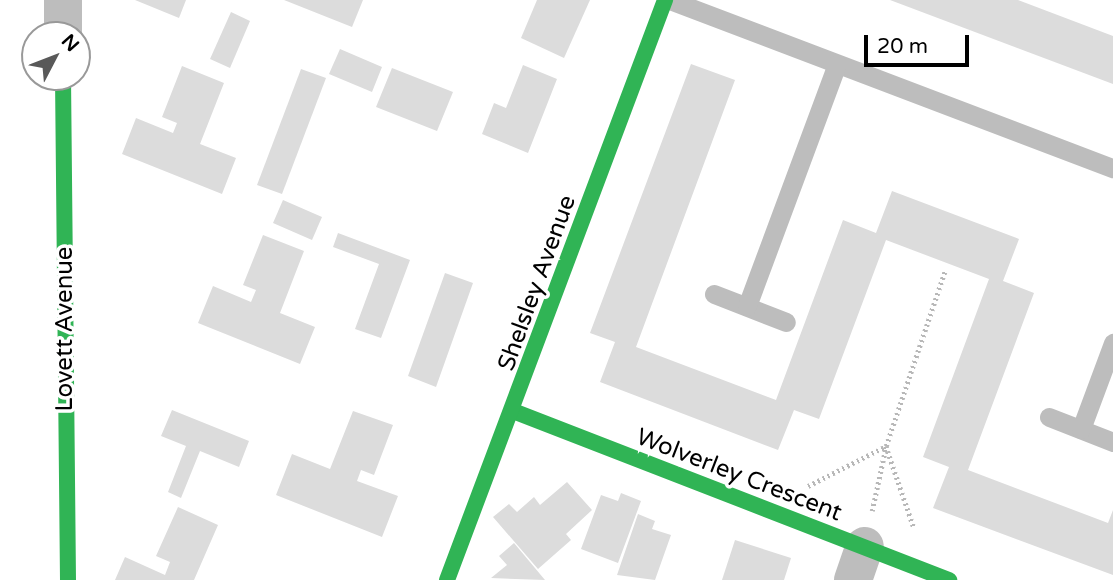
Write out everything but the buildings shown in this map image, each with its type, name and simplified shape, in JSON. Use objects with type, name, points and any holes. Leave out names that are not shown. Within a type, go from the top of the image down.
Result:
[{"type":"street","points":[[63,0],[63,21]]},
{"type":"street","name":"Shelsley Avenue","points":[[447,580],[668,0]]},
{"type":"street","name":"Lovett Avenue","points":[[63,91],[68,580]]},
{"type":"street","name":"Wolverley Crescent","points":[[513,411],[761,511],[859,563],[930,573],[949,580]]},
{"type":"lane","points":[[668,0],[1113,169]]},
{"type":"lane","points":[[747,306],[837,64]]},
{"type":"lane","points":[[715,294],[786,322]]},
{"type":"lane","points":[[1081,429],[1113,343]]},
{"type":"lane","points":[[1049,417],[1113,442]]},
{"type":"path","points":[[859,563],[886,446],[945,271]]},
{"type":"path","points":[[761,511],[886,446]]},
{"type":"path","points":[[886,446],[930,573]]},
{"type":"traffic: fast","points":[[447,580],[665,0]]},
{"type":"traffic: fast","points":[[63,91],[68,580]]},
{"type":"traffic: fast","points":[[513,411],[949,580]]}]
